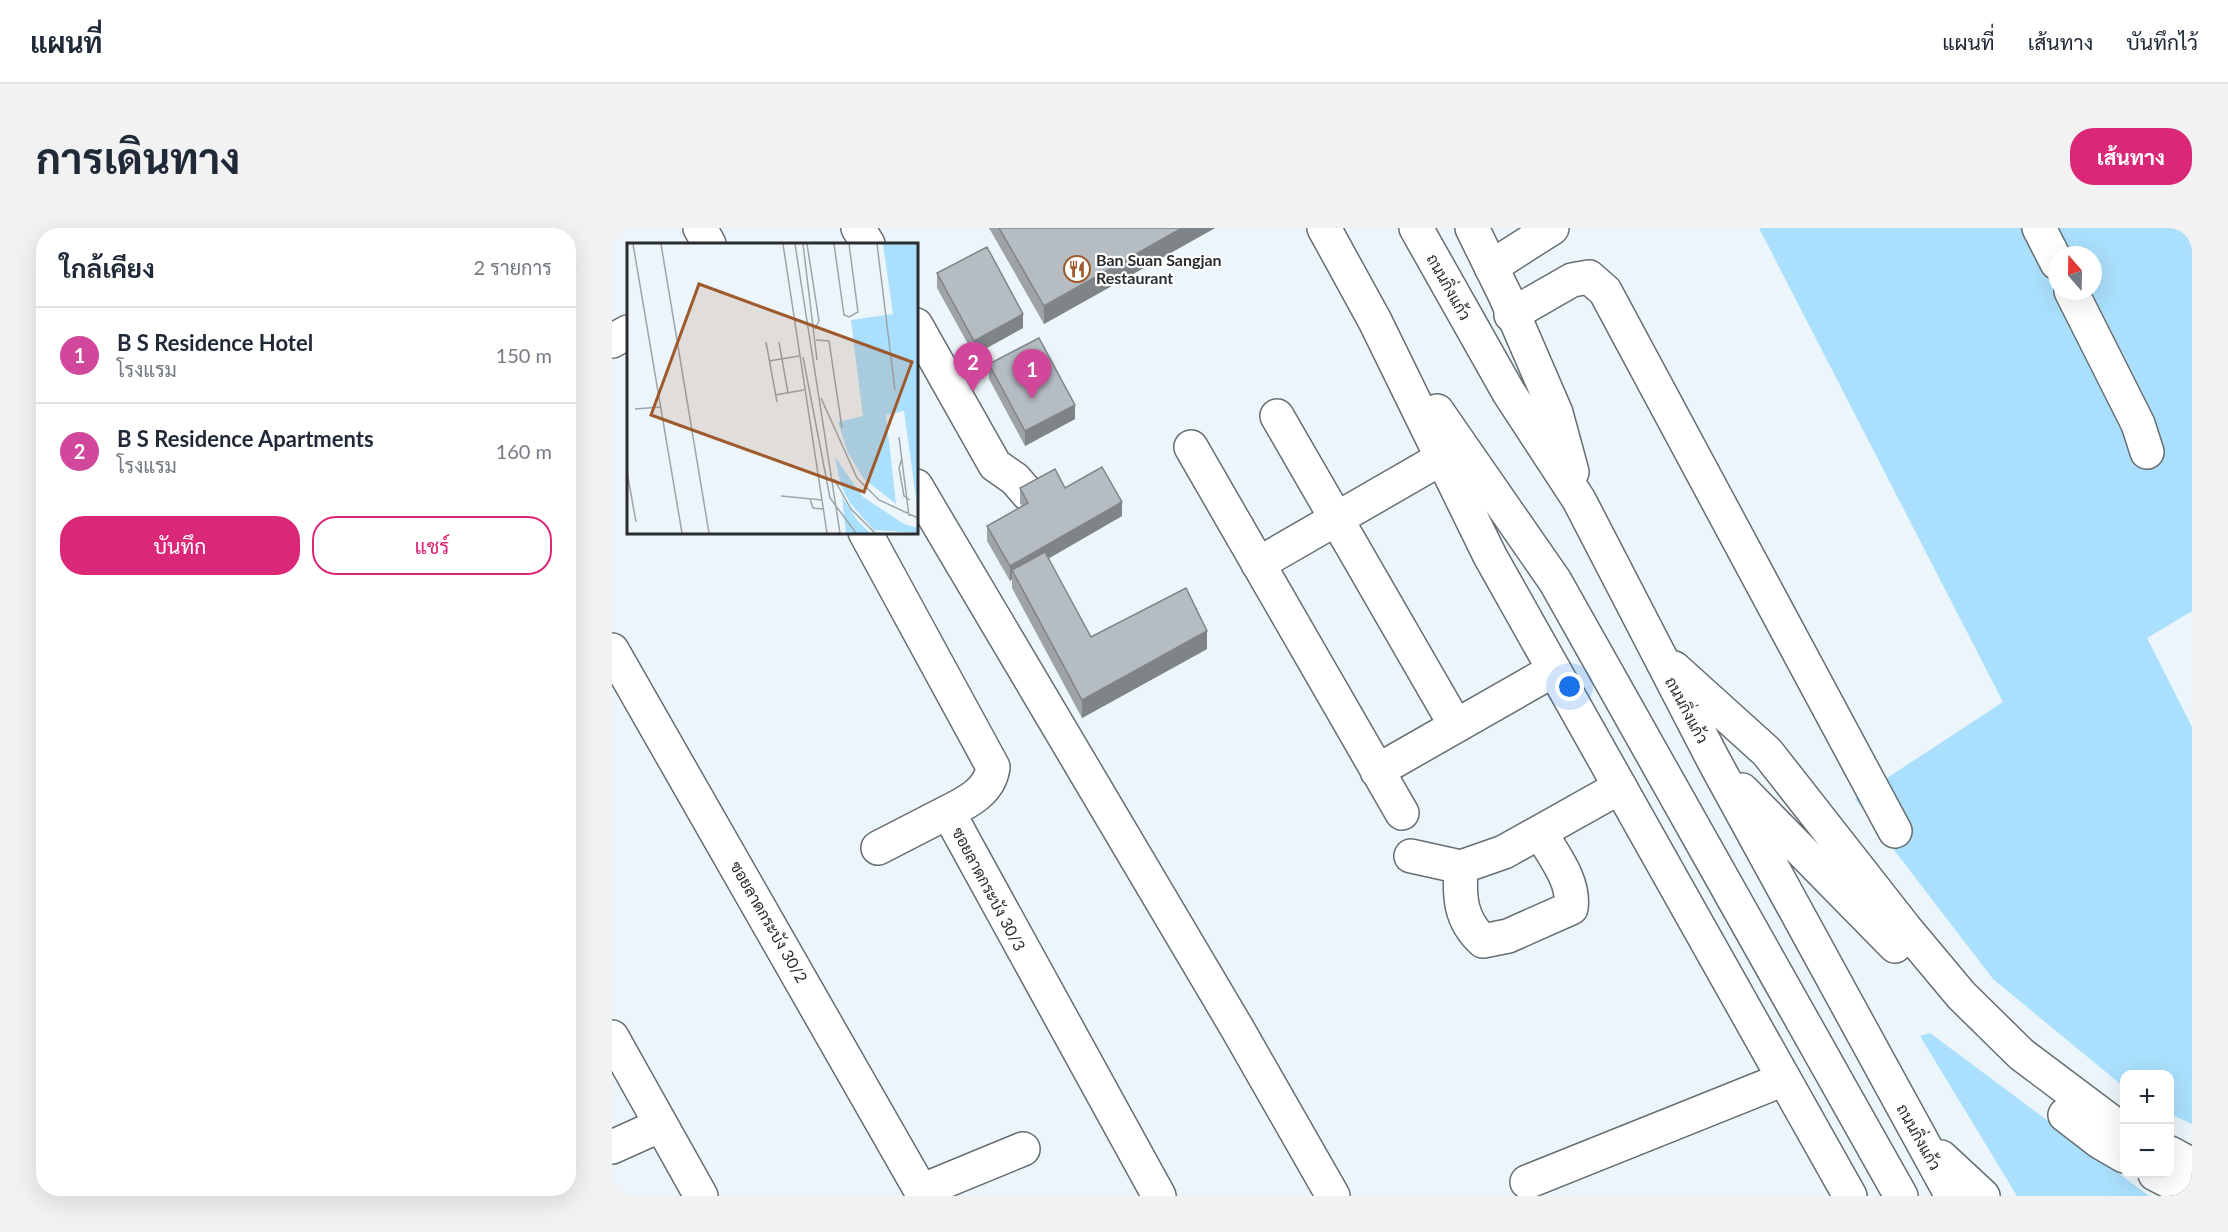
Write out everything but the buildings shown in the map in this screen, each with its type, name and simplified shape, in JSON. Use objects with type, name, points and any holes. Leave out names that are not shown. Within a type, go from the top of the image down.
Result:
[{"type":"main road","points":[[700,228],[708,243]]},
{"type":"main road","points":[[858,228],[867,243]]},
{"type":"main road","points":[[1324,228],[1375,321],[1490,556],[1784,1079],[1841,1193]]},
{"type":"main road","name":"ถนนกิ่งแก้ว","points":[[1416,228],[1509,393],[1580,500],[1714,761],[1952,1196]]},
{"type":"main road","points":[[1552,228],[1484,242],[1511,315],[1556,413],[1580,500]]},
{"type":"main road","points":[[2039,228],[2048,246]]},
{"type":"main road","points":[[1511,315],[1572,280],[1589,277],[1605,291],[1895,831]]},
{"type":"main road","points":[[2076,300],[2138,424],[2147,452]]},
{"type":"main road","points":[[1375,321],[1555,581],[1901,1196]]},
{"type":"main road","points":[[918,329],[995,465],[1015,479],[1028,494]]},
{"type":"main road","points":[[612,341],[627,333]]},
{"type":"main road","points":[[1277,416],[1456,726]]},
{"type":"main road","points":[[1191,447],[1402,813]]},
{"type":"main road","points":[[1258,564],[1442,458]]},
{"type":"main road","points":[[918,489],[1237,1028],[1333,1196]]},
{"type":"main road","name":"ซอยลาดกระบัง 30/3","points":[[866,534],[993,767],[991,778],[984,789],[948,812],[1044,991],[1159,1196]]},
{"type":"main road","name":"ซอยลาดกระบัง 30/2","points":[[612,650],[923,1193]]},
{"type":"main road","points":[[1657,653],[1767,752],[1905,928],[1961,995],[2021,1054],[2120,1127]]},
{"type":"main road","points":[[1377,771],[1554,670]]},
{"type":"main road","points":[[1714,761],[1888,939],[1947,1008],[2006,1070],[2100,1143],[2120,1154]]},
{"type":"main road","points":[[1412,856],[1461,867],[1503,852],[1620,787]]},
{"type":"main road","points":[[878,848],[948,812]]},
{"type":"main road","points":[[1461,867],[1458,897],[1471,931],[1482,941],[1508,936],[1571,908],[1570,885],[1540,832]]},
{"type":"main road","points":[[612,1037],[701,1196]]},
{"type":"main road","points":[[1527,1182],[1784,1079]]},
{"type":"main road","points":[[612,1147],[661,1125]]},
{"type":"main road","points":[[1919,1138],[1983,1196]]},
{"type":"main road","points":[[923,1193],[1023,1149]]},
{"type":"main road","points":[[2174,1156],[2192,1165]]},
{"type":"main road","points":[[2164,1178],[2192,1194]]},
{"type":"shaded area","points":[[1759,228],[2192,228],[2192,611],[2147,638],[2192,727],[2192,1124],[2174,1116],[2174,1070],[2120,1070],[2120,1084],[1993,979],[1855,799],[2003,702]]},
{"type":"shaded area","points":[[1930,1033],[2120,1174],[2120,1178],[2125,1178],[2149,1196],[2017,1196],[1920,1036]]},
{"type":"place","name":"Ban Suan Sangjan Restaurant","points":[[1077,269]]},
{"type":"place","name":"B S Residence Apartments","points":[[973,392]]},
{"type":"place","name":"B S Residence Hotel","points":[[1032,399]]}]
